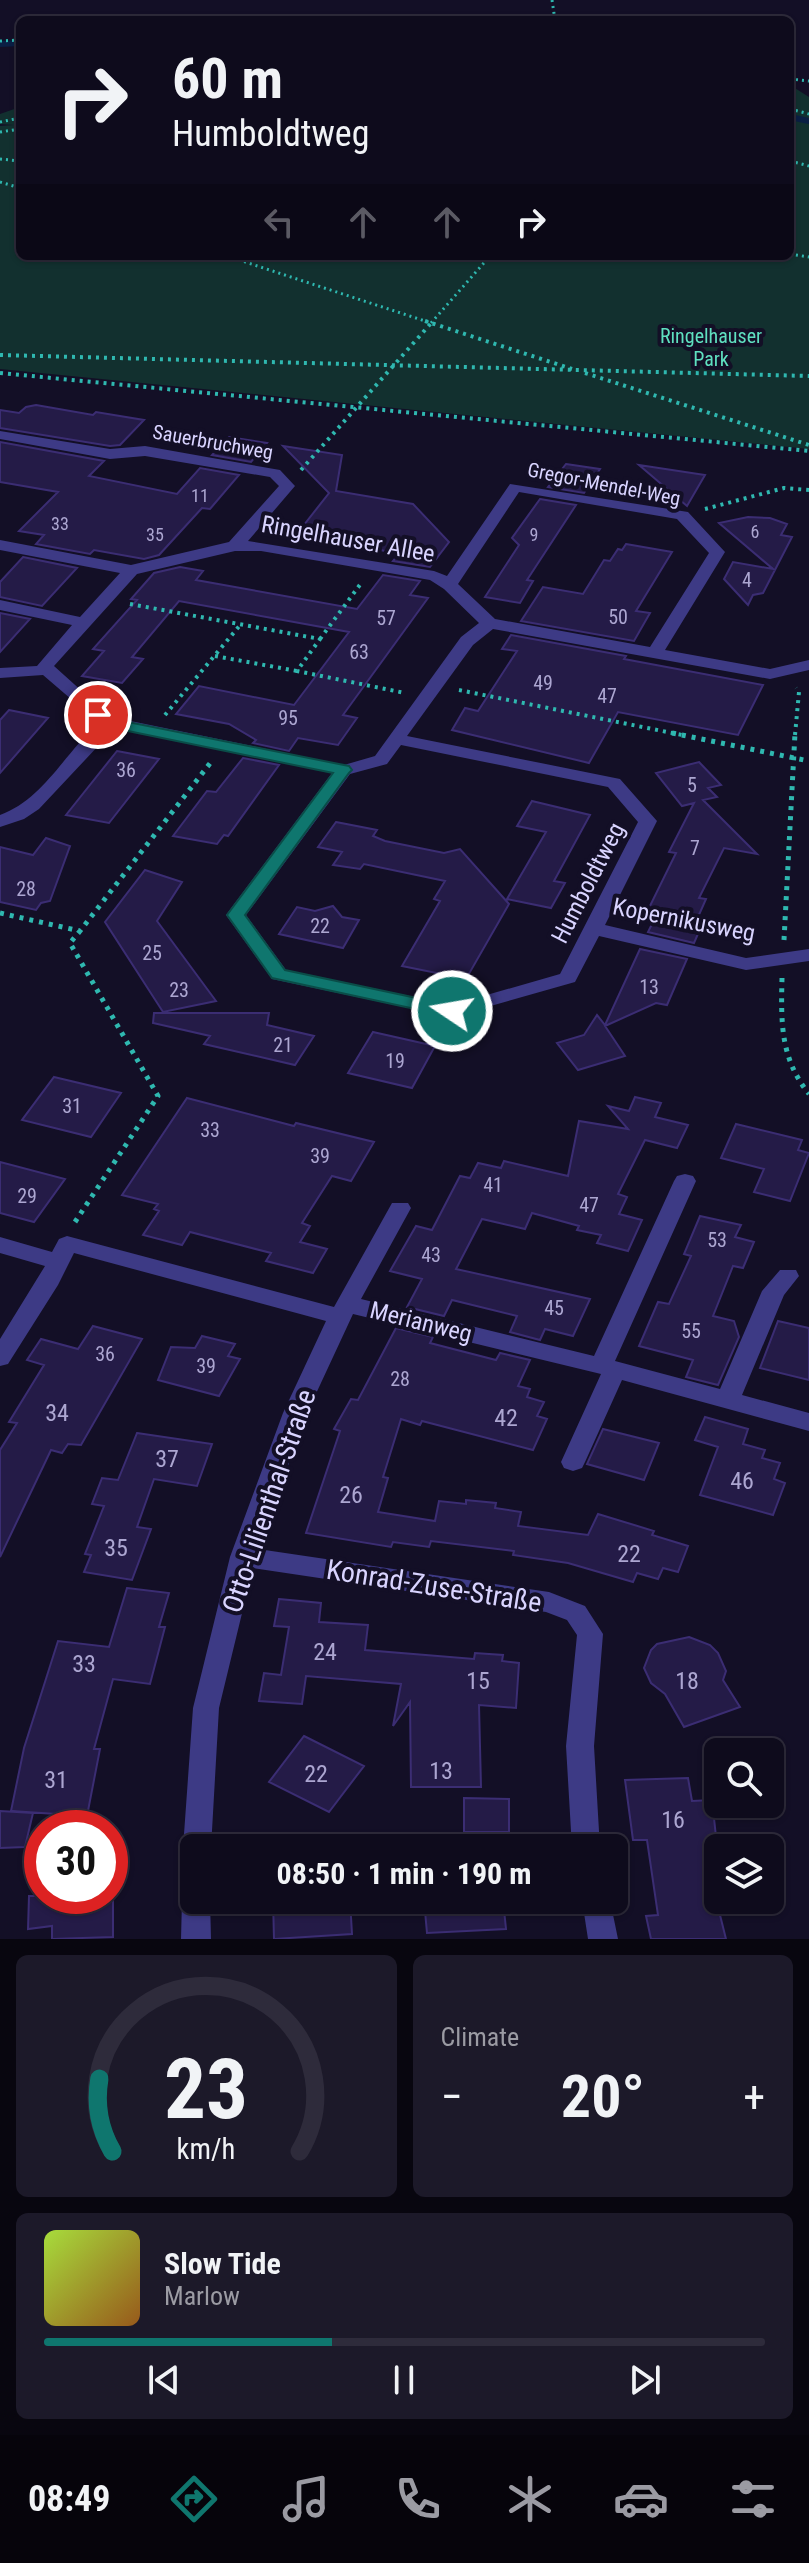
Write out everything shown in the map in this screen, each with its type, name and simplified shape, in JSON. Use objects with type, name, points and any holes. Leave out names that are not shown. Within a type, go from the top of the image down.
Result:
[{"type":"street","name":"Sauerbruchweg","points":[[0,435],[110,454],[145,451],[275,473],[287,486],[235,546]]},
{"type":"street","name":"Gregor-Mendel-Weg","points":[[450,583],[515,487],[682,515],[717,552],[654,654]]},
{"type":"street","points":[[0,545],[131,570]]},
{"type":"street","name":"Ringelhauser Allee","points":[[131,570],[235,546],[261,546],[434,576],[450,583],[470,608],[490,623]]},
{"type":"street","points":[[47,669],[49,658],[131,570]]},
{"type":"street","points":[[0,605],[82,622]]},
{"type":"street","points":[[47,669],[98,715],[111,722],[344,770],[381,760],[467,641],[490,623],[770,674],[809,665]]},
{"type":"street","points":[[0,673],[47,669]]},
{"type":"street","points":[[0,821],[32,808],[95,734],[111,722]]},
{"type":"street","name":"Humboldtweg","points":[[344,770],[236,915],[279,975],[452,1011],[568,978],[596,929],[648,821],[614,783],[395,739]]},
{"type":"street","name":"Kopernikusweg","points":[[596,929],[746,964],[809,955]]},
{"type":"street","points":[[573,1462],[685,1181]]},
{"type":"street","name":"Merianweg","points":[[343,1310],[400,1208]]},
{"type":"street","name":"Merianweg","points":[[0,1245],[64,1253],[343,1310],[608,1368],[809,1422]]},
{"type":"street","points":[[0,1358],[64,1253]]},
{"type":"street","points":[[727,1401],[774,1291],[788,1276]]},
{"type":"street","name":"Otto-Lilienthal-Straße","points":[[198,1834],[206,1708],[243,1557],[295,1413],[343,1310]]},
{"type":"street","name":"Konrad-Zuse-Straße","points":[[243,1557],[549,1602],[576,1613],[590,1634],[580,1746],[585,1834]]},
{"type":"street","points":[[196,1914],[196,1939]]},
{"type":"street","points":[[599,1914],[603,1939]]},
{"type":"path","points":[[239,260],[809,445]]},
{"type":"path","points":[[287,486],[486,260]]},
{"type":"path","points":[[0,355],[762,378],[809,376]]},
{"type":"path","points":[[0,373],[809,451]]},
{"type":"path","points":[[682,515],[784,488],[809,490]]},
{"type":"path","points":[[297,671],[374,566]]},
{"type":"path","points":[[103,599],[320,639]]},
{"type":"path","points":[[152,731],[241,624]]},
{"type":"path","points":[[215,656],[430,691],[809,761]]},
{"type":"path","points":[[784,671],[799,692],[793,757],[780,1038],[798,1082],[809,1094]]},
{"type":"path","points":[[64,1253],[78,1217],[158,1096],[70,943],[224,746]]},
{"type":"path","points":[[0,913],[80,931]]},
{"type":"green space","name":"Ringelhauser Park","points":[[794,88],[809,97],[809,449],[0,369],[0,126],[14,125],[0,124],[0,114],[16,108],[16,260],[794,260]]},
{"type":"building","points":[[36,405],[144,420],[120,445],[110,446],[0,428],[0,410],[19,413],[26,407]]},
{"type":"building","points":[[229,437],[267,443],[251,462],[212,455]]},
{"type":"building","points":[[0,442],[104,461],[89,476],[177,494],[200,468],[239,475],[210,509],[202,508],[159,555],[144,559],[94,550],[90,554],[36,544],[44,535],[19,531],[58,492],[0,482]]},
{"type":"building","points":[[283,446],[342,455],[336,491],[413,504],[449,542],[430,567],[393,561],[399,554],[305,534],[307,531],[300,530],[329,493]]},
{"type":"building","points":[[566,464],[600,469],[584,493],[548,487]]},
{"type":"building","points":[[639,465],[705,475],[687,506]]},
{"type":"building","points":[[540,499],[576,505],[527,580],[533,581],[520,603],[485,597],[519,545],[512,538]]},
{"type":"building","points":[[748,517],[770,518],[787,524],[781,535],[792,537],[763,593],[753,595],[748,605],[724,579],[733,562],[773,569],[719,523]]},
{"type":"building","points":[[626,544],[672,552],[636,611],[650,613],[634,641],[521,621],[543,587],[583,594],[604,560],[610,561]]},
{"type":"building","points":[[23,557],[77,568],[42,606],[0,597],[0,582]]},
{"type":"building","points":[[180,567],[203,571],[196,580],[357,609],[383,575],[420,581],[410,595],[428,598],[343,715],[357,718],[338,745],[298,738],[289,751],[253,743],[256,740],[229,724],[176,714],[199,686],[294,705],[349,632],[179,601],[132,657],[143,659],[122,683],[82,676],[104,651],[93,649],[137,600],[131,599],[154,573]]},
{"type":"building","points":[[0,613],[30,619],[0,652]]},
{"type":"building","points":[[511,635],[763,685],[738,735],[618,712],[589,763],[452,730],[465,708],[478,711],[517,651],[502,649]]},
{"type":"building","points":[[9,710],[48,718],[0,773],[0,720]]},
{"type":"building","points":[[117,751],[159,759],[109,823],[66,815]]},
{"type":"building","points":[[243,758],[279,765],[228,836],[224,835],[217,844],[173,836],[207,791],[216,792]]},
{"type":"building","points":[[699,762],[721,785],[708,788],[717,797],[703,800],[757,854],[724,848],[699,898],[706,899],[694,926],[701,927],[694,943],[648,932],[655,918],[645,916],[676,853],[669,852],[694,803],[682,806],[656,773]]},
{"type":"building","points":[[532,801],[590,815],[554,881],[565,883],[551,908],[507,899],[546,832],[517,826]]},
{"type":"building","points":[[336,822],[377,830],[373,836],[385,841],[444,853],[460,849],[509,904],[466,979],[402,966],[440,901],[434,899],[445,881],[364,864],[360,869],[333,865],[342,852],[318,847]]},
{"type":"building","points":[[46,838],[70,846],[50,901],[41,903],[36,910],[0,902],[0,847],[33,855]]},
{"type":"building","points":[[145,870],[182,882],[157,921],[216,1001],[163,1012],[105,922]]},
{"type":"building","points":[[333,906],[342,917],[359,920],[343,948],[279,934],[297,907],[315,911]]},
{"type":"building","points":[[640,949],[687,959],[667,1005],[656,1003],[605,1026],[625,1056],[578,1070],[557,1043],[584,1035],[597,1015],[605,1025]]},
{"type":"building","points":[[154,1013],[269,1013],[267,1025],[314,1036],[295,1065],[204,1044],[210,1036],[153,1023]]},
{"type":"building","points":[[373,1032],[435,1046],[412,1088],[348,1073]]},
{"type":"building","points":[[54,1077],[121,1093],[91,1137],[22,1120]]},
{"type":"building","points":[[635,1097],[661,1103],[655,1117],[688,1125],[677,1148],[645,1140],[618,1194],[627,1197],[619,1214],[642,1220],[628,1251],[597,1243],[601,1235],[577,1230],[579,1226],[532,1213],[525,1229],[482,1219],[456,1269],[590,1299],[573,1336],[545,1329],[540,1340],[510,1332],[517,1316],[452,1300],[444,1316],[407,1307],[422,1279],[390,1271],[416,1226],[432,1230],[460,1176],[470,1178],[478,1163],[501,1168],[504,1161],[568,1176],[579,1121],[628,1129],[608,1106],[629,1111]]},
{"type":"building","points":[[187,1098],[294,1126],[296,1123],[374,1142],[351,1181],[332,1176],[302,1223],[310,1226],[300,1242],[327,1249],[313,1273],[266,1261],[271,1253],[190,1232],[182,1245],[143,1235],[159,1211],[154,1209],[158,1204],[122,1195]]},
{"type":"building","points":[[736,1124],[802,1140],[798,1150],[809,1153],[790,1201],[754,1192],[764,1169],[721,1158]]},
{"type":"building","points":[[0,1162],[65,1179],[34,1222],[0,1213]]},
{"type":"building","points":[[700,1216],[741,1225],[735,1237],[754,1242],[743,1268],[733,1266],[713,1316],[734,1321],[739,1337],[718,1385],[686,1377],[693,1360],[639,1346],[658,1302],[669,1304],[691,1256],[684,1254]]},
{"type":"building","points":[[778,1321],[809,1328],[809,1380],[760,1368]]},
{"type":"building","points":[[93,1326],[142,1339],[81,1445],[68,1444],[62,1453],[51,1450],[0,1557],[0,1450],[17,1423],[9,1422],[44,1365],[27,1360],[41,1339],[78,1349]]},
{"type":"building","points":[[396,1328],[433,1337],[430,1343],[496,1360],[500,1353],[530,1360],[518,1386],[530,1389],[527,1397],[544,1402],[537,1416],[547,1419],[533,1450],[422,1421],[420,1425],[401,1419],[383,1477],[388,1478],[378,1512],[435,1521],[439,1501],[496,1503],[495,1508],[521,1512],[518,1526],[588,1535],[598,1514],[654,1531],[652,1535],[688,1546],[678,1572],[663,1568],[658,1579],[637,1573],[633,1582],[568,1563],[513,1555],[514,1551],[431,1541],[429,1547],[393,1542],[391,1547],[306,1533],[340,1431],[334,1429],[351,1399],[358,1400]]},
{"type":"building","points":[[202,1336],[235,1344],[228,1356],[240,1359],[219,1396],[158,1380],[171,1347],[195,1348]]},
{"type":"building","points":[[705,1417],[748,1429],[743,1444],[765,1450],[762,1458],[780,1463],[774,1479],[785,1483],[773,1515],[700,1495],[718,1447],[695,1440]]},
{"type":"building","points":[[603,1429],[659,1443],[644,1480],[587,1464]]},
{"type":"building","points":[[137,1433],[212,1444],[197,1486],[154,1479],[137,1527],[151,1529],[132,1580],[84,1572],[91,1555],[85,1554],[104,1506],[92,1504],[102,1478],[118,1480]]},
{"type":"building","points":[[127,1588],[169,1593],[159,1627],[165,1627],[150,1684],[113,1679],[94,1749],[100,1749],[88,1810],[11,1811],[24,1748],[58,1641],[109,1647]]},
{"type":"building","points":[[279,1599],[321,1603],[319,1622],[368,1625],[365,1650],[474,1659],[475,1653],[503,1655],[502,1661],[519,1663],[516,1708],[479,1705],[481,1787],[411,1787],[410,1702],[393,1726],[401,1684],[306,1676],[302,1704],[259,1701],[264,1673],[281,1675],[289,1627],[274,1626]]},
{"type":"building","points":[[689,1637],[710,1645],[718,1653],[726,1671],[723,1680],[740,1707],[684,1727],[665,1694],[651,1683],[644,1668],[651,1650],[657,1644]]},
{"type":"building","points":[[304,1736],[364,1766],[329,1812],[269,1782]]},
{"type":"building","points":[[688,1778],[692,1801],[704,1800],[704,1818],[714,1818],[716,1834],[704,1834],[704,1914],[720,1914],[726,1939],[651,1939],[646,1916],[658,1915],[647,1840],[633,1840],[625,1780]]},
{"type":"building","points":[[464,1798],[509,1799],[509,1832],[464,1832]]},
{"type":"building","points":[[0,1811],[24,1812],[24,1847],[0,1848]]},
{"type":"building","points":[[28,1914],[113,1914],[113,1937],[52,1939],[52,1926],[28,1929]]},
{"type":"building","points":[[273,1914],[351,1914],[352,1934],[274,1939]]},
{"type":"building","points":[[425,1914],[504,1914],[506,1929],[427,1933]]},
{"type":"waterway","points":[[0,44],[16,43]]},
{"type":"waterway","points":[[794,118],[809,121]]},
{"type":"route","points":[[98,715],[129,727],[344,770],[236,915],[279,975],[452,1011]]}]
